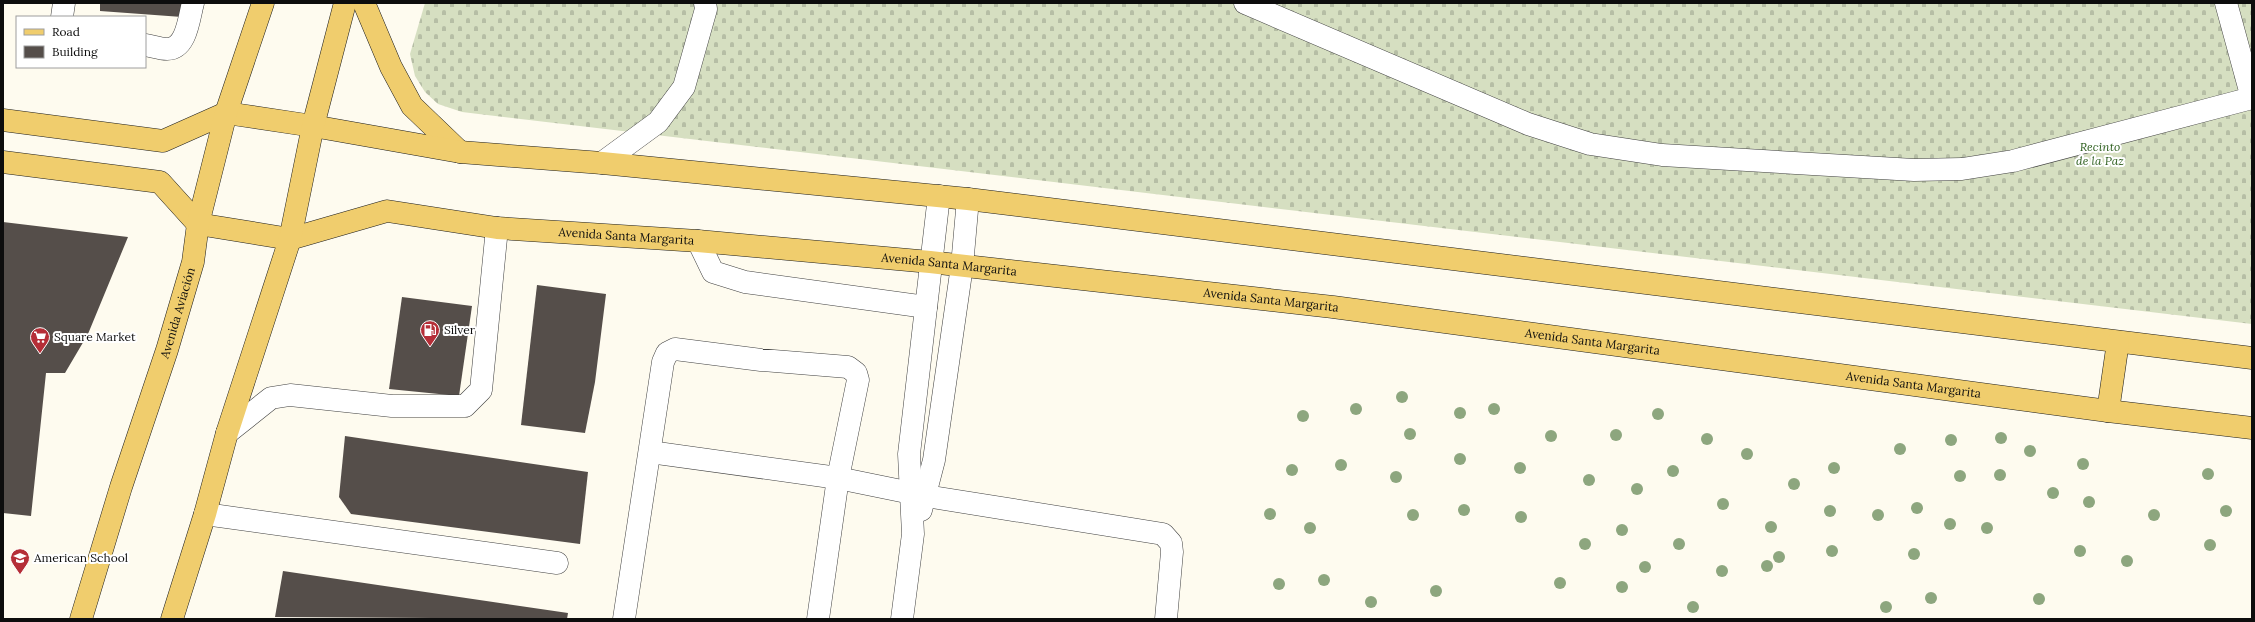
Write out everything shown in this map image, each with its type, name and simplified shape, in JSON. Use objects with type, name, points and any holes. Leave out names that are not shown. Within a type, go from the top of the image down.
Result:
[{"type":"main road","name":"Avenida Aviación","points":[[81,619],[121,486],[167,350],[193,262],[198,224],[226,113],[263,3]]},
{"type":"main road","points":[[172,619],[205,514],[227,433],[290,239],[312,126],[345,3]]},
{"type":"main road","points":[[364,3],[391,67],[412,106],[460,152]]},
{"type":"main road","points":[[3,120],[163,141],[226,113],[312,126],[460,152],[602,163],[968,199],[2252,358]]},
{"type":"main road","points":[[3,162],[160,182],[198,224],[290,239]]},
{"type":"main road","name":"Avenida Santa Margarita","points":[[290,239],[387,211],[497,228],[698,241],[930,262],[1333,307],[2108,411],[2252,428]]},
{"type":"main road","points":[[2108,411],[2118,342]]},
{"type":"lane","points":[[62,16],[64,3]]},
{"type":"lane","points":[[146,45],[168,49],[180,43],[186,34],[193,3]]},
{"type":"lane","points":[[602,163],[658,122],[684,87],[706,9],[705,3]]},
{"type":"lane","points":[[1245,3],[1528,124],[1590,144],[1662,155],[1914,170],[1962,169],[2013,161],[2252,98],[2226,3]]},
{"type":"lane","points":[[918,494],[909,454],[930,262],[939,196]]},
{"type":"lane","points":[[902,619],[918,494],[934,460],[962,266],[968,199]]},
{"type":"lane","points":[[227,433],[271,398],[290,395],[392,406],[465,406],[481,390],[497,228]]},
{"type":"lane","points":[[698,241],[713,272],[745,282],[926,307]]},
{"type":"lane","points":[[624,619],[663,362],[667,353],[675,349],[761,360],[848,367],[856,373],[858,380],[838,478],[818,619]]},
{"type":"lane","points":[[650,452],[838,478],[918,494],[1163,534],[1171,543],[1172,552],[1166,619]]},
{"type":"lane","points":[[205,514],[557,563]]},
{"type":"green space","name":"Recinto de la Paz","points":[[425,3],[2252,3],[2252,324],[462,112],[438,104],[425,92],[415,76],[410,54]]},
{"type":"building","points":[[100,3],[182,3],[182,17],[100,11]]},
{"type":"building","name":"Square Market","points":[[3,222],[128,237],[88,334],[65,373],[46,373],[31,516],[3,513]]},
{"type":"building","points":[[537,285],[606,294],[595,382],[585,433],[521,425]]},
{"type":"building","name":"Silver","points":[[402,297],[472,306],[459,396],[389,389]]},
{"type":"building","points":[[345,436],[588,472],[580,544],[351,514],[339,497]]},
{"type":"building","points":[[283,571],[568,613],[567,619],[275,617]]},
{"type":"place","name":"Silver","points":[[430,347]]},
{"type":"place","name":"Square Market","points":[[40,354]]},
{"type":"place","name":"American School","points":[[20,575]]}]
